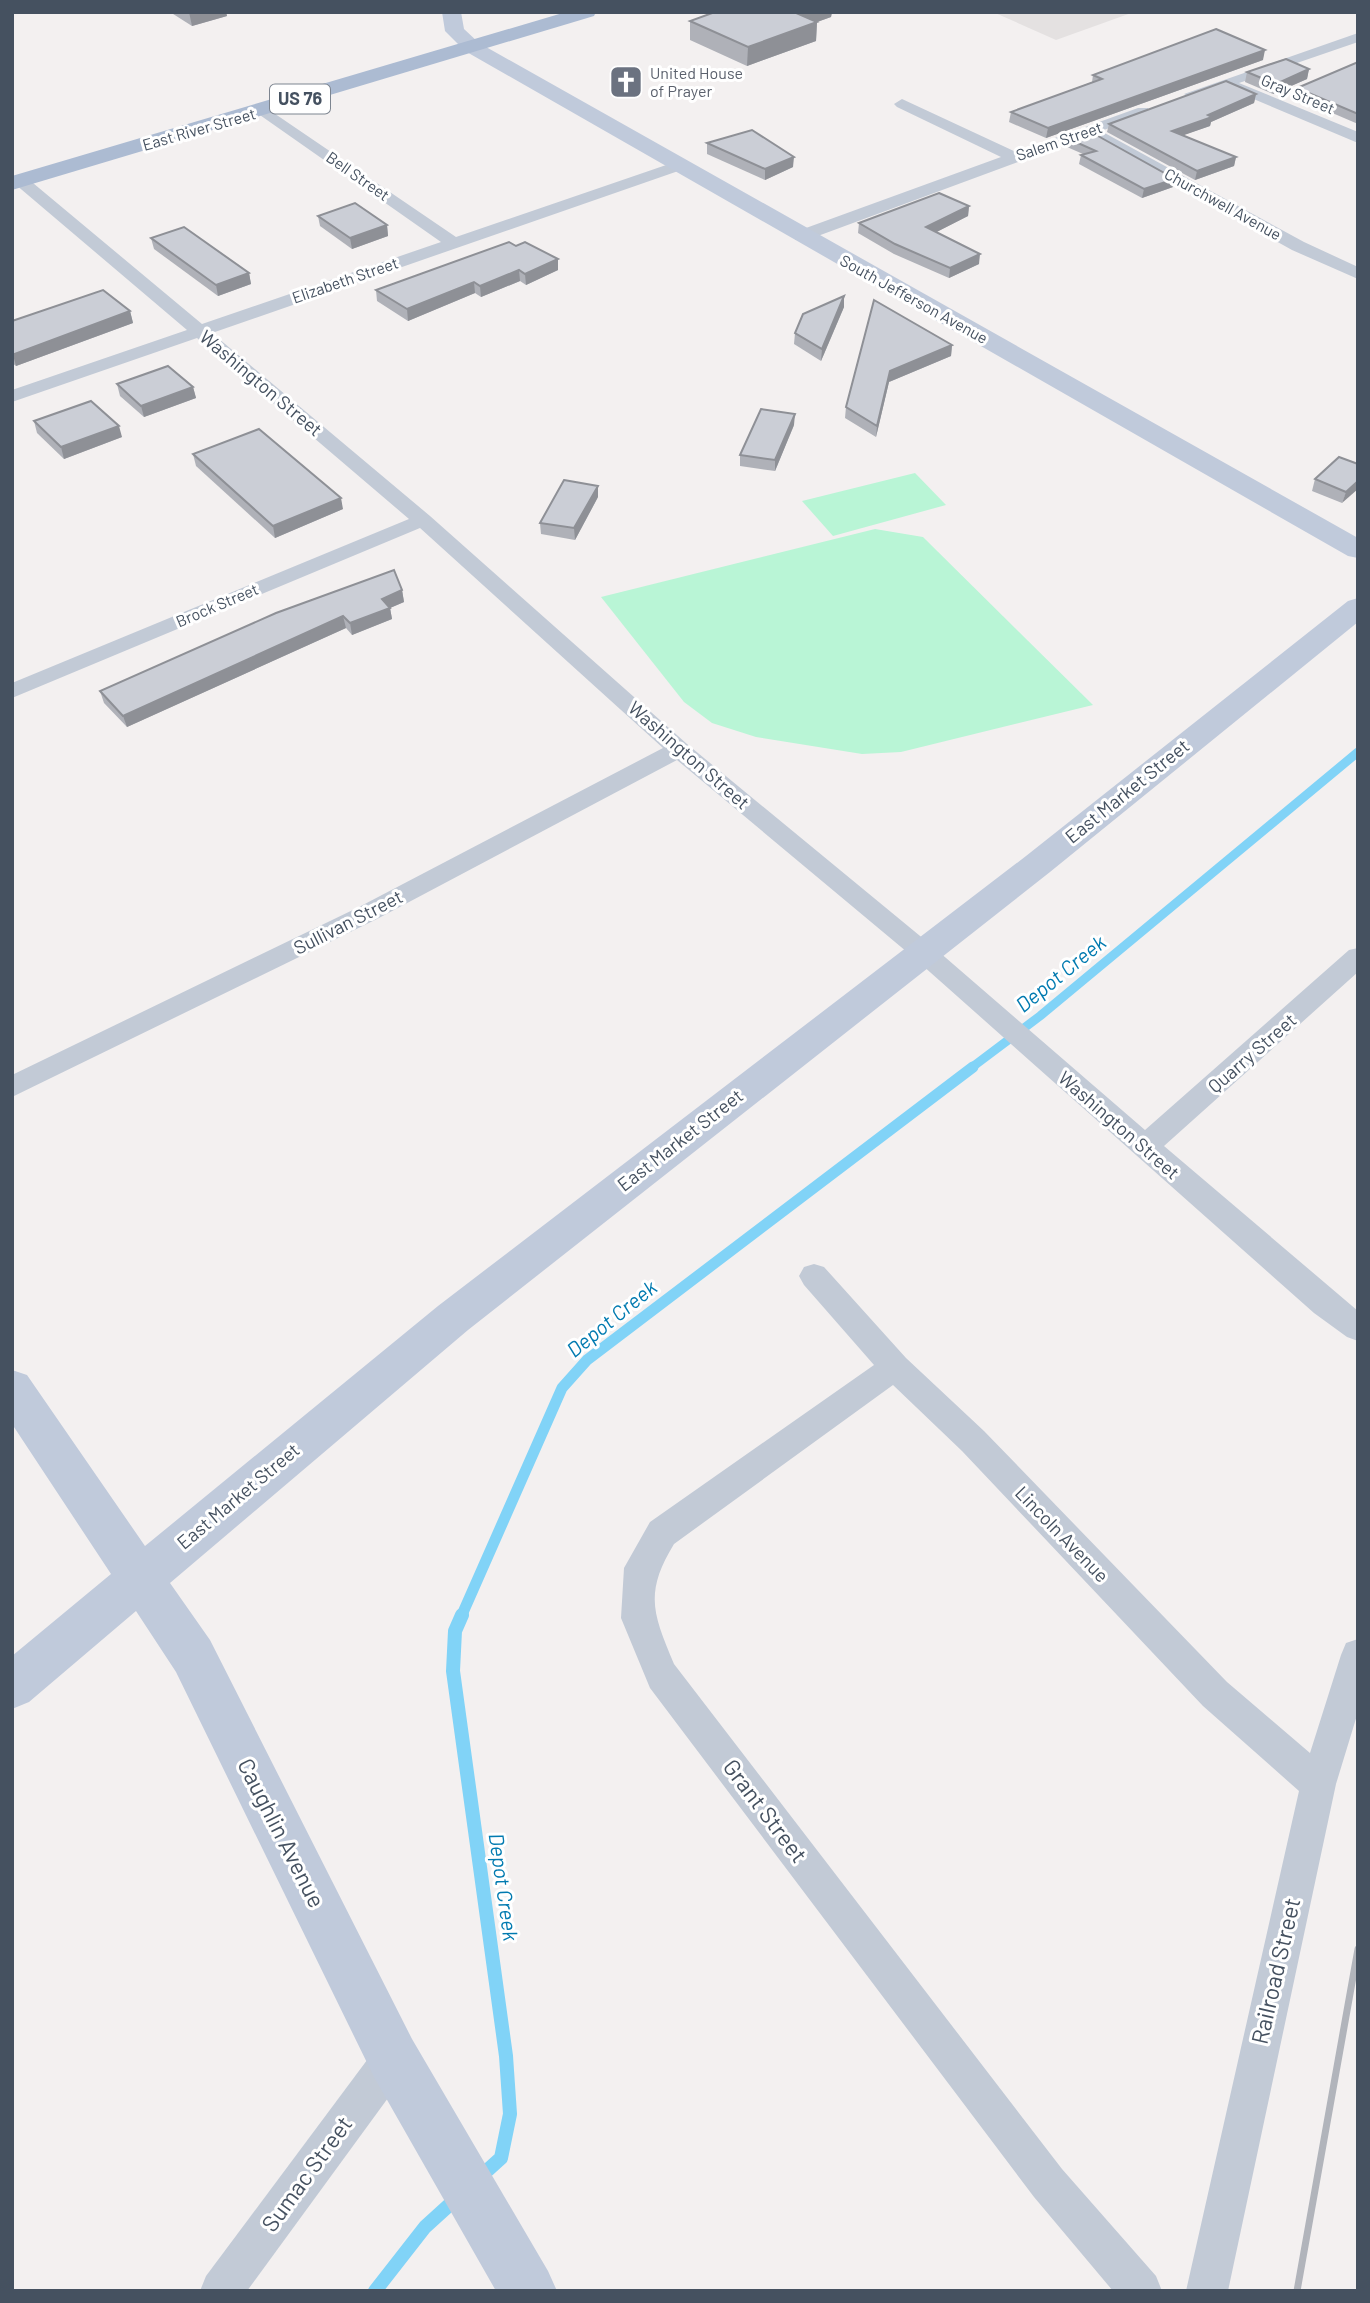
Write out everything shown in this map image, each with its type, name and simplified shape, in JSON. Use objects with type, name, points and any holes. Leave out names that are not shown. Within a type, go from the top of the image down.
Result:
[{"type":"main road","name":"East River Street","points":[[17,182],[586,12]]},
{"type":"street","points":[[451,12],[454,31],[472,47]]},
{"type":"street","name":"Salem Street","points":[[801,236],[1013,157],[1358,37]]},
{"type":"street","name":"South Jefferson Avenue","points":[[472,47],[801,236],[1357,548]]},
{"type":"street","name":"Gray Street","points":[[1225,82],[1358,138]]},
{"type":"street","points":[[902,104],[1013,157]]},
{"type":"street","name":"Bell Street","points":[[262,110],[453,243]]},
{"type":"street","name":"Churchwell Avenue","points":[[1089,131],[1298,246],[1358,274]]},
{"type":"street","name":"Elizabeth Street","points":[[12,396],[678,166]]},
{"type":"street","name":"Washington Street","points":[[17,182],[423,520],[679,750],[922,951],[1144,1147],[1358,1328]]},
{"type":"street","name":"Brock Street","points":[[12,691],[423,520]]},
{"type":"street","name":"East Market Street","points":[[12,1686],[453,1318],[922,951],[1038,864],[1358,607]]},
{"type":"street","name":"Sullivan Street","points":[[12,1087],[368,913],[679,750]]},
{"type":"street","name":"Quarry Street","points":[[1144,1147],[1358,957]]},
{"type":"street","name":"Lincoln Avenue","points":[[814,1276],[895,1367],[973,1441],[1215,1694],[1318,1784]]},
{"type":"street","name":"Grant Street","points":[[895,1367],[662,1533],[641,1568],[638,1618],[663,1676],[1048,2183],[1141,2291]]},
{"type":"street","name":"Caughlin Avenue","points":[[12,1388],[192,1656],[393,2058],[528,2291]]},
{"type":"street","name":"Railroad Street","points":[[1207,2291],[1318,1784],[1358,1655]]},
{"type":"street","name":"Sumac Street","points":[[221,2291],[393,2058]]},
{"type":"shaded area","points":[[993,12],[1134,12],[1056,40]]},
{"type":"green space","points":[[915,473],[946,505],[833,536],[802,501]]},
{"type":"green space","points":[[875,529],[923,537],[1093,705],[901,752],[862,754],[756,737],[712,723],[684,702],[601,597]]},
{"type":"building","points":[[715,12],[794,12],[817,22],[748,47],[690,21]]},
{"type":"building","points":[[1216,29],[1265,50],[1048,128],[1011,112],[1102,79],[1093,75]]},
{"type":"building","points":[[1286,59],[1309,69],[1276,84],[1247,72]]},
{"type":"building","points":[[1358,62],[1358,114],[1297,88]]},
{"type":"building","points":[[1226,81],[1256,94],[1208,115],[1212,117],[1172,131],[1236,157],[1197,171],[1109,124]]},
{"type":"building","points":[[752,130],[794,157],[765,169],[707,143]]},
{"type":"building","points":[[1089,131],[1175,179],[1144,189],[1081,155],[1096,151],[1069,139]]},
{"type":"building","points":[[939,193],[969,206],[926,227],[980,254],[950,268],[895,244],[859,223]]},
{"type":"building","points":[[355,203],[387,225],[350,238],[318,216]]},
{"type":"building","points":[[184,227],[249,273],[216,285],[151,238]]},
{"type":"building","points":[[509,242],[516,246],[525,242],[558,259],[525,274],[519,270],[480,286],[474,282],[407,309],[376,290]]},
{"type":"building","points":[[103,290],[130,311],[12,355],[12,321]]},
{"type":"building","points":[[844,296],[822,349],[795,333],[803,314]]},
{"type":"building","points":[[874,300],[952,345],[890,371],[877,426],[846,407]]},
{"type":"building","points":[[168,366],[193,387],[141,406],[117,384]]},
{"type":"building","points":[[91,401],[119,426],[61,447],[34,421]]},
{"type":"building","points":[[761,409],[795,414],[775,460],[740,455]]},
{"type":"building","points":[[259,429],[341,498],[273,526],[193,454]]},
{"type":"building","points":[[1339,457],[1358,464],[1358,481],[1346,492],[1315,479]]},
{"type":"building","points":[[564,480],[598,486],[574,528],[540,523]]},
{"type":"building","points":[[394,570],[402,590],[382,599],[390,608],[350,623],[343,616],[123,716],[100,691],[276,613]]},
{"type":"waterway","name":"Depot Creek","points":[[971,1068],[1040,1016],[1358,752]]},
{"type":"waterway","name":"Depot Creek","points":[[461,1617],[562,1388],[587,1360],[973,1067]]},
{"type":"waterway","name":"Depot Creek","points":[[462,1615],[455,1631],[453,1671],[506,2056],[510,2114],[501,2158],[480,2177]]},
{"type":"waterway","name":"Depot Creek","points":[[375,2291],[425,2227],[458,2197]]},
{"type":"railway","points":[[1297,2291],[1358,1949]]},
{"type":"place","name":"United House of Prayer","points":[[626,82]]}]
